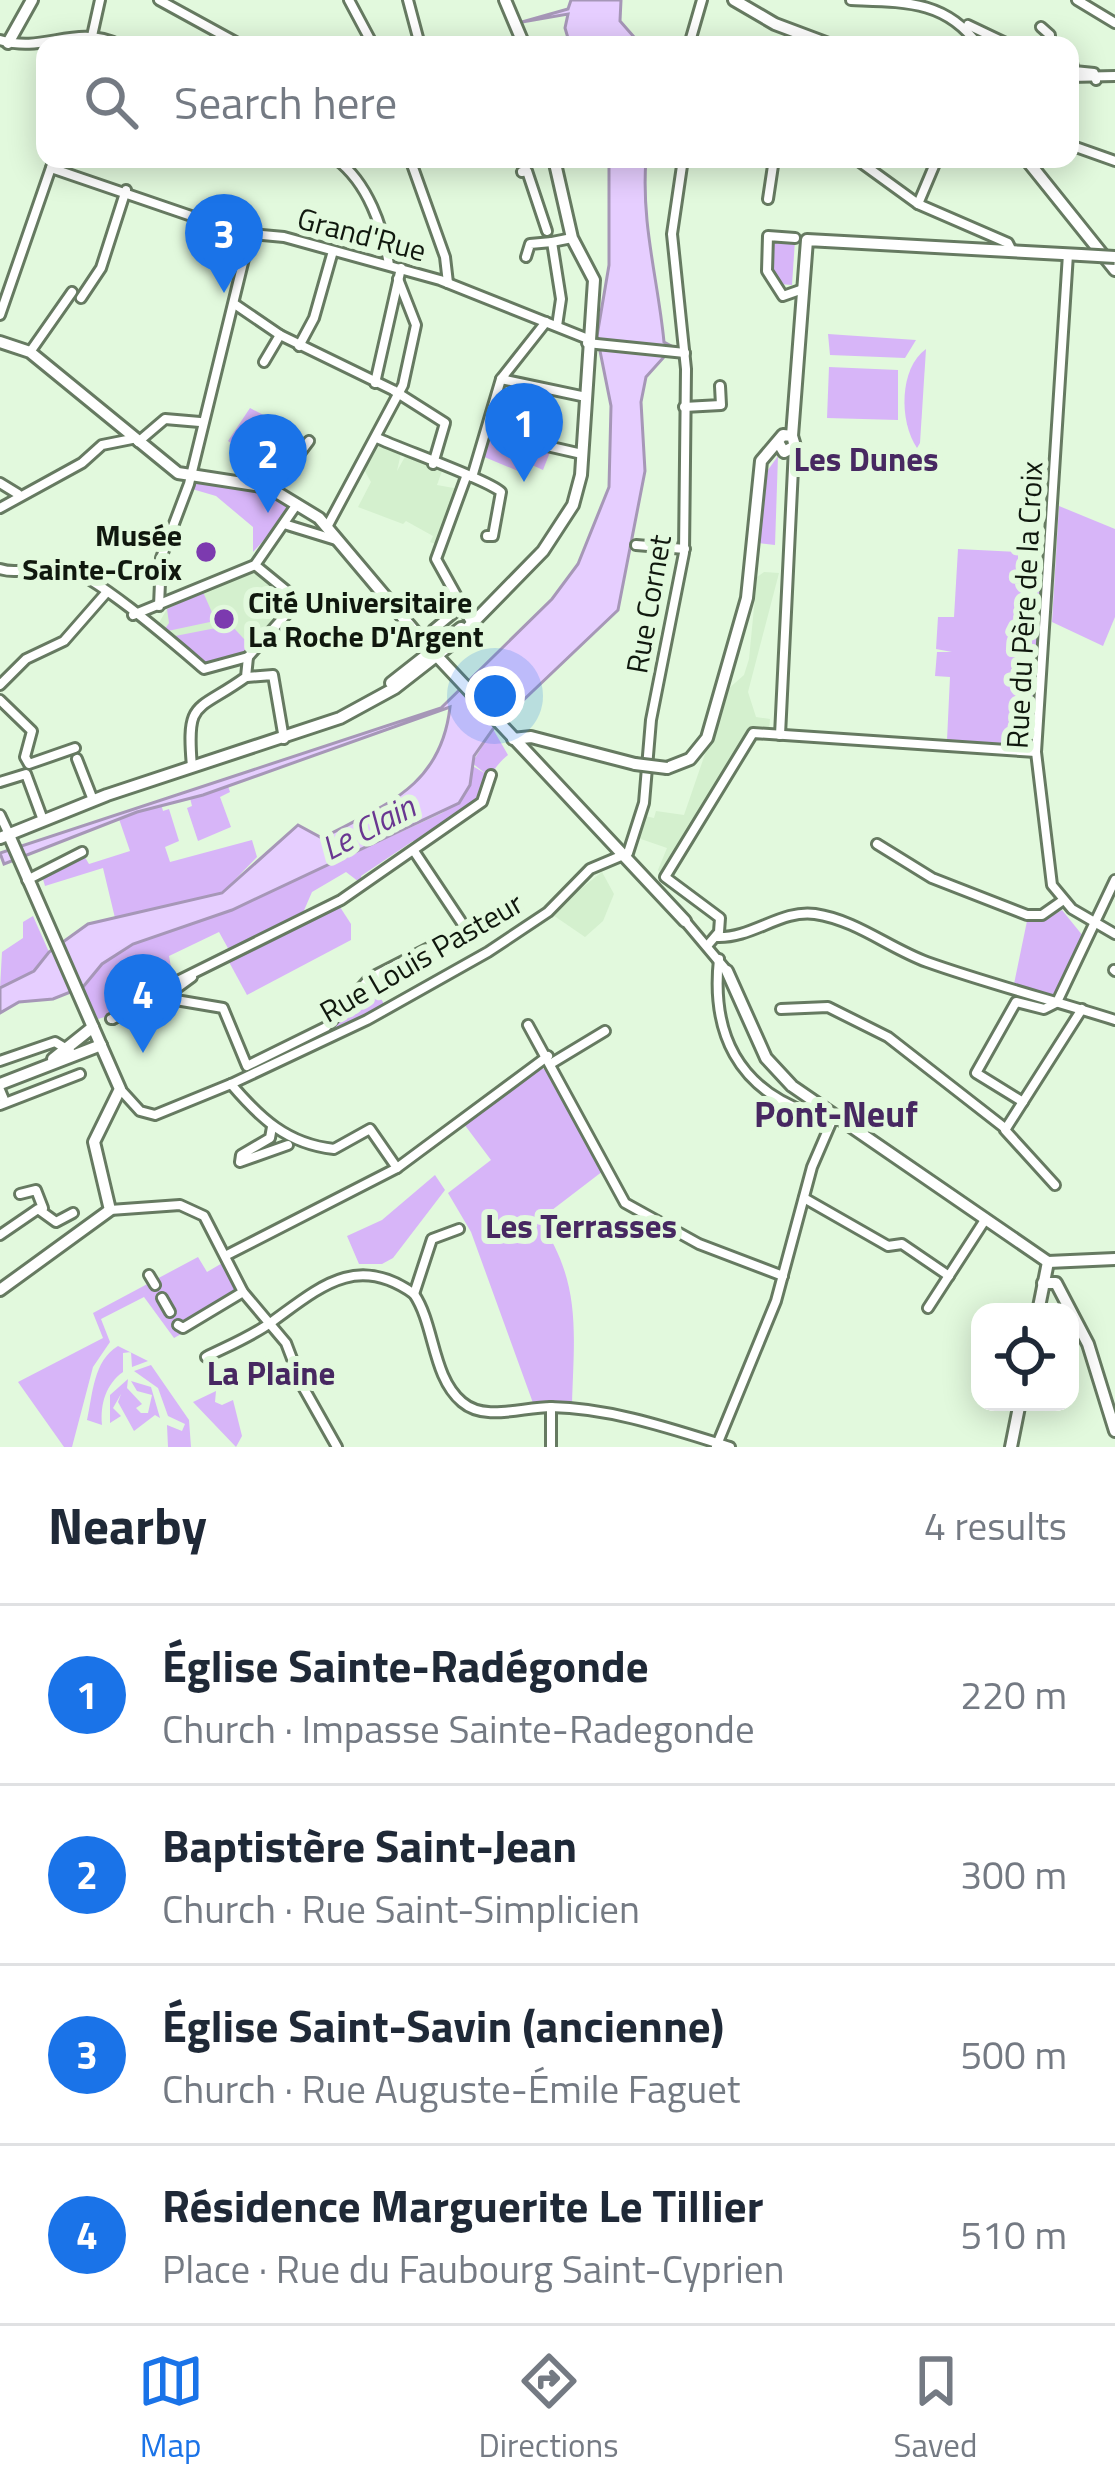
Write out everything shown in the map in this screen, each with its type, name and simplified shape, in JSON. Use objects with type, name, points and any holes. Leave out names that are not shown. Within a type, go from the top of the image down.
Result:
[{"type":"street","points":[[32,0],[4,41],[36,44]]},
{"type":"street","points":[[94,34],[100,0]]},
{"type":"street","points":[[159,0],[225,36]]},
{"type":"street","points":[[349,0],[369,36]]},
{"type":"street","points":[[407,0],[417,36]]},
{"type":"street","points":[[505,0],[520,36]]},
{"type":"street","points":[[692,36],[702,0]]},
{"type":"street","points":[[729,0],[796,36]]},
{"type":"street","points":[[850,0],[926,3],[991,36]]},
{"type":"street","points":[[1077,0],[1115,23]]},
{"type":"street","points":[[963,23],[972,36]]},
{"type":"street","points":[[1040,26],[1050,36]]},
{"type":"street","points":[[790,33],[800,36]]},
{"type":"street","points":[[82,36],[99,36]]},
{"type":"street","points":[[1079,72],[1094,73],[1096,80]]},
{"type":"street","points":[[1079,78],[1115,76]]},
{"type":"street","points":[[1079,149],[1115,161]]},
{"type":"street","points":[[0,315],[52,168]]},
{"type":"street","name":"Grand'Rue","points":[[64,168],[250,234],[448,283],[591,342],[680,353]]},
{"type":"street","points":[[346,168],[359,180],[383,234],[389,266]]},
{"type":"street","points":[[413,168],[445,257],[448,283]]},
{"type":"street","points":[[523,168],[550,238],[561,299],[557,326]]},
{"type":"street","points":[[8,839],[93,800],[284,739],[368,703],[470,622],[563,524],[577,494],[583,454],[593,276],[572,238],[556,168]]},
{"type":"street","name":"Rue Cornet","points":[[623,855],[644,803],[651,720],[685,549],[684,406],[672,234],[682,168]]},
{"type":"street","points":[[768,199],[773,168]]},
{"type":"street","points":[[869,168],[918,203],[1008,243],[1012,251]]},
{"type":"street","points":[[918,203],[933,168]]},
{"type":"street","points":[[1037,168],[1115,270]]},
{"type":"street","points":[[1038,168],[1115,258]]},
{"type":"street","points":[[81,298],[101,268],[126,190]]},
{"type":"street","points":[[159,606],[161,557],[190,476],[250,234]]},
{"type":"street","points":[[803,289],[783,296],[765,262],[768,236],[1115,258]]},
{"type":"street","points":[[526,256],[530,244],[572,238]]},
{"type":"street","points":[[780,735],[792,475],[786,444],[797,392],[801,239]]},
{"type":"street","points":[[299,346],[314,318],[333,251]]},
{"type":"street","name":"Rue du Père de la Croix","points":[[1062,901],[1050,878],[1036,752],[1075,255]]},
{"type":"street","points":[[375,383],[400,268]]},
{"type":"street","points":[[327,527],[400,394],[416,325],[398,280]]},
{"type":"street","points":[[30,352],[72,292]]},
{"type":"street","points":[[236,305],[299,346],[400,394],[447,425],[433,464]]},
{"type":"street","points":[[470,622],[436,559],[501,380],[546,322]]},
{"type":"street","points":[[264,362],[280,335]]},
{"type":"street","points":[[0,342],[30,352],[135,441],[190,476],[272,490],[298,503],[327,527],[434,654],[718,959],[766,1058],[812,1108]]},
{"type":"street","points":[[501,380],[587,398]]},
{"type":"street","points":[[684,406],[721,405],[720,386]]},
{"type":"street","points":[[0,508],[18,494],[82,463],[102,446],[135,441],[165,419],[200,422]]},
{"type":"street","points":[[486,431],[583,454]]},
{"type":"street","points":[[376,438],[501,492],[494,532],[487,536]]},
{"type":"street","points":[[272,490],[309,441]]},
{"type":"street","points":[[514,740],[545,740],[635,764],[667,767],[701,749],[747,598],[763,453],[786,444]]},
{"type":"street","points":[[0,483],[18,494]]},
{"type":"street","points":[[134,615],[255,566],[298,503]]},
{"type":"street","points":[[284,524],[336,540]]},
{"type":"street","points":[[636,544],[685,549]]},
{"type":"street","points":[[0,569],[14,573],[60,567],[88,577],[205,669],[248,657],[284,622],[293,605],[288,592],[255,566]]},
{"type":"street","points":[[0,685],[26,659],[64,641],[106,593]]},
{"type":"street","points":[[433,630],[462,606]]},
{"type":"street","points":[[246,677],[248,657]]},
{"type":"street","points":[[192,769],[188,733],[194,709],[246,677],[273,675],[284,739]]},
{"type":"street","points":[[0,700],[33,734],[25,757],[29,764],[76,753],[93,800]]},
{"type":"street","points":[[707,946],[716,937],[720,918],[665,877],[753,733],[1036,752]]},
{"type":"street","points":[[0,782],[26,774],[43,820]]},
{"type":"street","points":[[201,970],[164,998],[111,1019],[201,970],[341,901],[482,802],[491,775]]},
{"type":"street","points":[[0,815],[120,1089],[94,1142],[110,1210]]},
{"type":"street","points":[[877,844],[932,878],[1027,915],[1042,915],[1062,901],[1115,934]]},
{"type":"street","points":[[164,998],[223,1008],[247,1066],[326,1028],[370,978],[466,929],[414,851]]},
{"type":"street","points":[[29,879],[82,852]]},
{"type":"street","name":"Rue Louis Pasteur","points":[[120,1089],[140,1112],[155,1115],[230,1084],[367,1020],[488,952],[548,912],[590,869],[623,855]]},
{"type":"street","points":[[1023,1102],[977,1076],[1016,1002],[1044,1009],[1057,1002],[1115,880]]},
{"type":"street","points":[[716,937],[741,937],[790,916],[813,914],[849,924],[927,962],[1115,1020]]},
{"type":"street","points":[[718,959],[726,1031],[743,1072],[764,1093],[834,1116],[1048,1262],[1115,1259]]},
{"type":"street","points":[[781,1009],[828,1007],[888,1037],[1006,1129]]},
{"type":"street","points":[[1055,1185],[1006,1136],[1006,1129],[1082,1010]]},
{"type":"street","points":[[528,1025],[625,1203],[698,1244],[783,1276]]},
{"type":"street","points":[[69,1053],[93,1027]]},
{"type":"street","points":[[226,1255],[397,1168],[550,1060],[605,1031]]},
{"type":"street","points":[[0,1061],[46,1043],[69,1053]]},
{"type":"street","points":[[80,1074],[3,1103],[0,1087],[69,1053],[101,1045]]},
{"type":"street","points":[[230,1084],[275,1130],[334,1149],[370,1129],[397,1168]]},
{"type":"street","points":[[716,1445],[783,1276],[804,1198],[834,1116]]},
{"type":"street","points":[[275,1130],[241,1155],[240,1162],[288,1145]]},
{"type":"street","points":[[20,1194],[36,1190],[53,1224],[73,1213]]},
{"type":"street","points":[[804,1198],[888,1246],[902,1244],[949,1276]]},
{"type":"street","points":[[0,1290],[110,1210],[193,1207],[226,1255],[243,1292],[272,1322],[337,1447]]},
{"type":"street","points":[[0,1234],[43,1208]]},
{"type":"street","points":[[928,1308],[986,1218]]},
{"type":"street","points":[[458,1229],[433,1238],[414,1294],[450,1387],[463,1404],[485,1413],[550,1407],[596,1411],[730,1447]]},
{"type":"street","points":[[1040,1303],[1048,1262]]},
{"type":"street","points":[[148,1274],[154,1285]]},
{"type":"street","points":[[206,1357],[272,1322],[343,1275],[379,1275],[414,1294]]},
{"type":"street","points":[[1043,1283],[1056,1283],[1083,1332],[1115,1431]]},
{"type":"street","points":[[178,1325],[183,1328],[243,1292]]},
{"type":"street","points":[[162,1298],[170,1312]]},
{"type":"street","points":[[550,1407],[551,1447]]},
{"type":"street","points":[[1011,1447],[1018,1411]]},
{"type":"shaded area","points":[[777,239],[795,240],[792,285],[779,284],[769,270],[770,245]]},
{"type":"shaded area","points":[[828,334],[916,340],[905,358],[830,355]]},
{"type":"shaded area","points":[[926,349],[917,448],[907,424],[905,396],[911,369]]},
{"type":"shaded area","points":[[829,367],[898,370],[898,420],[827,418]]},
{"type":"shaded area","points":[[250,408],[269,418],[249,455],[228,441]]},
{"type":"shaded area","points":[[491,435],[552,447],[543,470],[521,460],[518,471],[482,456]]},
{"type":"shaded area","points":[[378,443],[401,453],[397,471],[406,455],[442,471],[437,485],[459,489],[438,545],[430,542],[433,536],[406,521],[403,524],[358,507],[371,482],[362,466]]},
{"type":"shaded area","points":[[778,456],[775,545],[759,543],[765,474]]},
{"type":"shaded area","points":[[197,483],[260,491],[290,511],[253,552],[253,527],[216,496],[192,489]]},
{"type":"shaded area","points":[[1059,506],[1115,529],[1115,617],[1103,646],[1052,622]]},
{"type":"shaded area","points":[[958,549],[1018,552],[1018,563],[1045,564],[1035,730],[1016,746],[947,740],[950,677],[935,676],[937,652],[952,652],[936,649],[938,617],[954,617]]},
{"type":"shaded area","name":"Cité Universitaire La Roche D'Argent","points":[[252,571],[287,593],[290,605],[247,654],[204,667],[156,628],[167,609]]},
{"type":"shaded area","points":[[764,572],[779,573],[748,692],[756,717],[770,719],[769,731],[752,729],[662,879],[658,870],[667,848],[638,838],[645,816],[654,818],[656,811],[684,815],[727,690],[744,675],[757,577]]},
{"type":"shaded area","points":[[203,592],[214,617],[210,622],[163,632],[169,623],[167,609]]},
{"type":"shaded area","points":[[216,624],[232,626],[244,639],[264,638],[247,654],[204,667],[170,637],[216,628]]},
{"type":"shaded area","points":[[493,729],[508,755],[474,802],[443,830],[418,847],[413,841],[361,876],[363,885],[346,872],[312,892],[302,915],[235,949],[229,950],[219,932],[169,956],[171,967],[128,983],[111,1015],[98,1019],[83,987],[102,964],[133,944],[232,910],[442,813],[464,794],[471,765],[486,774],[472,763]]},
{"type":"shaded area","points":[[228,786],[230,792],[220,797],[231,827],[198,841],[187,808],[192,806],[190,798]]},
{"type":"shaded area","points":[[161,804],[163,811],[169,809],[179,841],[165,847],[170,862],[252,840],[257,857],[222,893],[115,918],[103,868],[45,886],[42,876],[83,854],[89,864],[130,851],[119,819]]},
{"type":"shaded area","points":[[602,872],[614,894],[603,921],[585,937],[550,913]]},
{"type":"shaded area","points":[[340,907],[351,924],[351,940],[247,995],[229,962]]},
{"type":"shaded area","points":[[1062,910],[1083,936],[1055,996],[1014,984],[1027,921],[1041,922]]},
{"type":"shaded area","points":[[33,916],[49,952],[34,971],[0,988],[2,952],[23,938],[23,922]]},
{"type":"shaded area","points":[[370,978],[385,1006],[329,1033],[326,1027]]},
{"type":"shaded area","points":[[538,1068],[551,1070],[603,1171],[539,1220],[569,1287],[574,1331],[572,1405],[533,1403],[471,1232],[448,1193],[491,1160],[464,1124]]},
{"type":"shaded area","points":[[435,1175],[445,1190],[393,1258],[382,1264],[359,1264],[347,1236],[382,1220]]},
{"type":"shaded area","points":[[198,1257],[207,1272],[224,1262],[242,1300],[174,1338],[144,1297],[101,1319],[110,1342],[93,1367],[72,1447],[64,1447],[18,1382],[103,1338],[93,1313]]},
{"type":"shaded area","points":[[118,1346],[130,1352],[123,1353],[123,1372],[105,1395],[102,1425],[87,1420],[93,1389],[103,1360]]},
{"type":"shaded area","points":[[131,1353],[148,1361],[132,1367]]},
{"type":"shaded area","points":[[151,1365],[189,1420],[191,1447],[168,1447],[167,1425],[182,1431],[185,1424],[168,1416],[158,1388],[134,1371]]},
{"type":"shaded area","points":[[128,1379],[127,1388],[142,1404],[136,1408],[141,1413],[148,1413],[152,1395],[137,1391],[131,1381],[151,1387],[160,1418],[155,1415],[134,1431],[118,1402],[121,1394],[113,1408],[121,1416],[110,1423],[110,1395]]},
{"type":"shaded area","points":[[216,1391],[215,1402],[222,1405],[233,1400],[242,1436],[236,1447],[193,1402]]},
{"type":"water","points":[[571,0],[621,0],[620,21],[633,36],[567,36],[568,14],[522,22],[568,9]]},
{"type":"water","name":"Le Clain","points":[[609,168],[646,168],[646,207],[664,342],[673,347],[646,377],[641,402],[645,471],[618,610],[493,729],[474,756],[470,785],[459,803],[232,910],[133,944],[102,964],[83,987],[53,999],[19,1002],[0,1013],[0,988],[34,971],[49,952],[88,924],[222,893],[298,825],[322,838],[388,803],[422,775],[435,757],[450,707],[203,795],[137,812],[4,864],[0,853],[441,708],[552,599],[578,564],[609,487],[611,406],[597,336],[609,265]]},
{"type":"place","name":"Église Saint-Savin (ancienne)","points":[[224,293]]},
{"type":"place","name":"Église Sainte-Radégonde","points":[[524,482]]},
{"type":"place","name":"Baptistère Saint-Jean","points":[[268,513]]},
{"type":"place","name":"Musée Sainte-Croix","points":[[206,552]]},
{"type":"place","name":"Cité Universitaire La Roche D'Argent","points":[[224,619]]},
{"type":"place","name":"Résidence Marguerite Le Tillier","points":[[143,1053]]},
{"type":"district","name":"Les Dunes","points":[[866,459]]},
{"type":"district","name":"Pont-Neuf","points":[[836,1113]]},
{"type":"district","name":"Les Terrasses","points":[[581,1226]]},
{"type":"district","name":"La Plaine","points":[[271,1373]]}]
